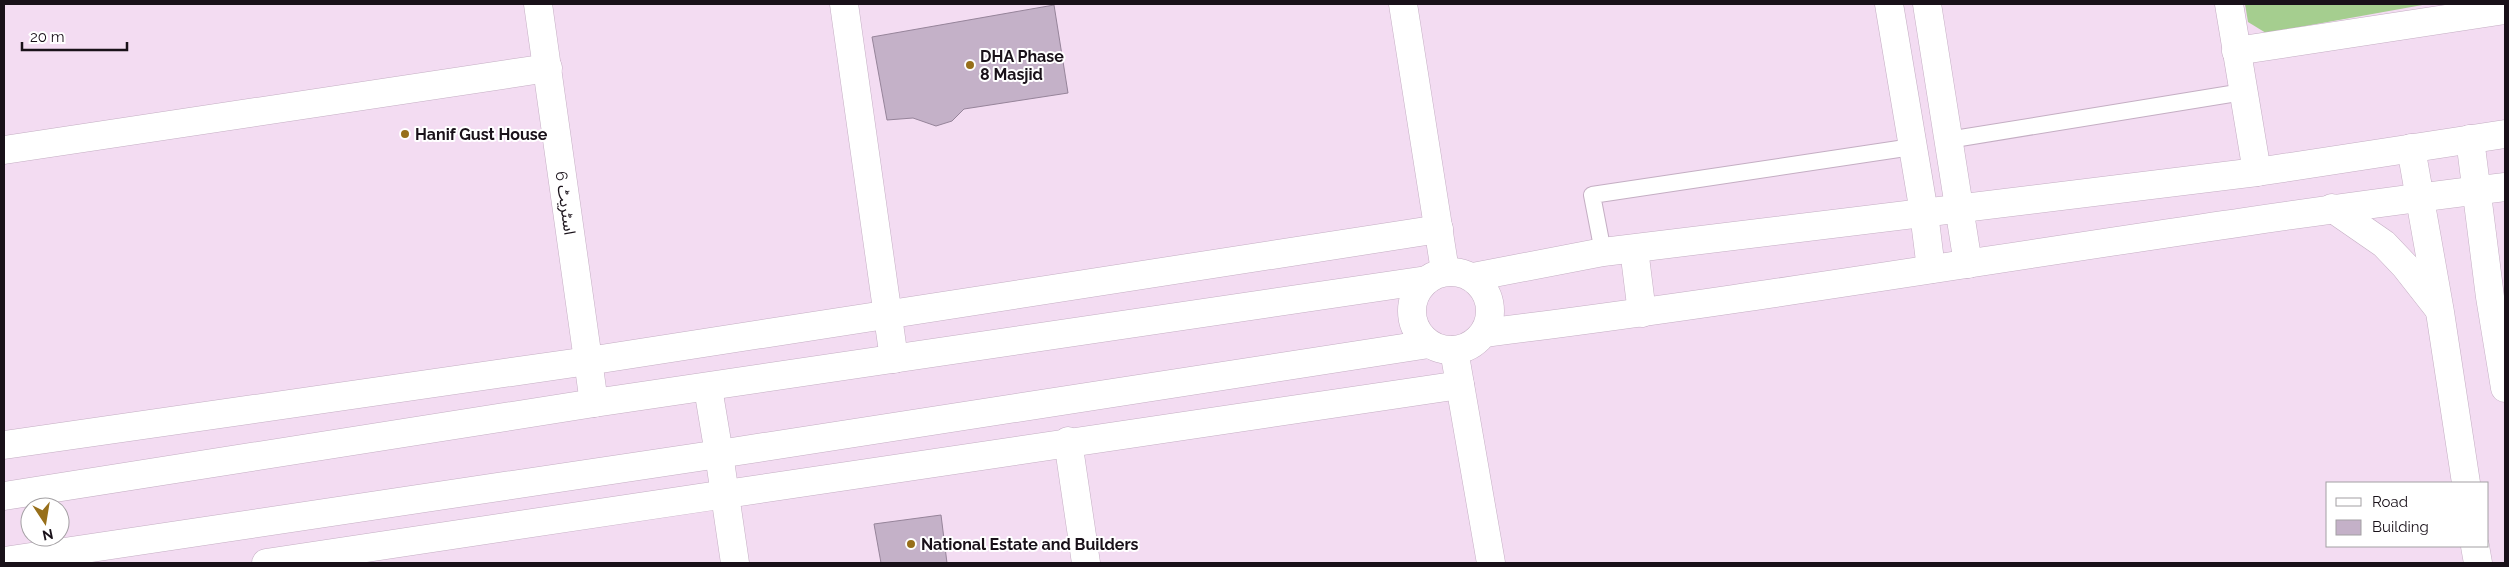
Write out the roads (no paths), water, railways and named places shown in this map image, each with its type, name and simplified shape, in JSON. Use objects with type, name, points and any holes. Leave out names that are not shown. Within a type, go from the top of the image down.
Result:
[{"type":"street","name":"اسٹریٹ 6","points":[[538,4],[594,403]]},
{"type":"street","points":[[844,4],[894,359]]},
{"type":"street","points":[[1402,4],[1439,229],[1436,275],[1416,291],[1412,313],[1418,334],[1441,347],[1460,385],[1491,563]]},
{"type":"street","points":[[1889,4],[1924,213],[1931,269]]},
{"type":"street","points":[[1927,4],[1968,264]]},
{"type":"street","points":[[2229,4],[2257,172]]},
{"type":"street","points":[[2236,51],[2505,10]]},
{"type":"street","points":[[4,150],[548,68]]},
{"type":"street","points":[[1473,277],[1603,252],[2257,172],[2505,134]]},
{"type":"street","points":[[2470,139],[2477,191],[2498,287],[2505,388]]},
{"type":"street","points":[[1912,147],[1948,140]]},
{"type":"street","points":[[2411,148],[2440,312],[2466,482]]},
{"type":"street","points":[[1484,333],[1642,313],[2332,208],[2505,187]]},
{"type":"street","points":[[2332,208],[2384,244],[2405,266],[2440,312]]},
{"type":"street","points":[[4,445],[588,361],[1439,229]]},
{"type":"street","points":[[1634,249],[1642,313]]},
{"type":"street","points":[[4,496],[594,403],[708,388],[1436,275],[1460,272],[1473,277],[1484,289],[1490,304],[1490,319],[1484,333],[1471,345],[1441,347],[4,561]]},
{"type":"street","points":[[266,563],[724,496],[1068,441],[1460,385]]},
{"type":"street","points":[[708,388],[735,563]]},
{"type":"street","points":[[1068,441],[1086,563]]},
{"type":"street","points":[[2475,547],[2478,563]]},
{"type":"lane","points":[[1948,140],[2243,92]]},
{"type":"lane","points":[[1603,252],[1592,195],[1912,147]]},
{"type":"place","name":"DHA Phase 8 Masjid","points":[[970,65]]},
{"type":"place","name":"Hanif Gust House","points":[[405,134]]},
{"type":"place","name":"National Estate and Builders","points":[[911,544]]}]
